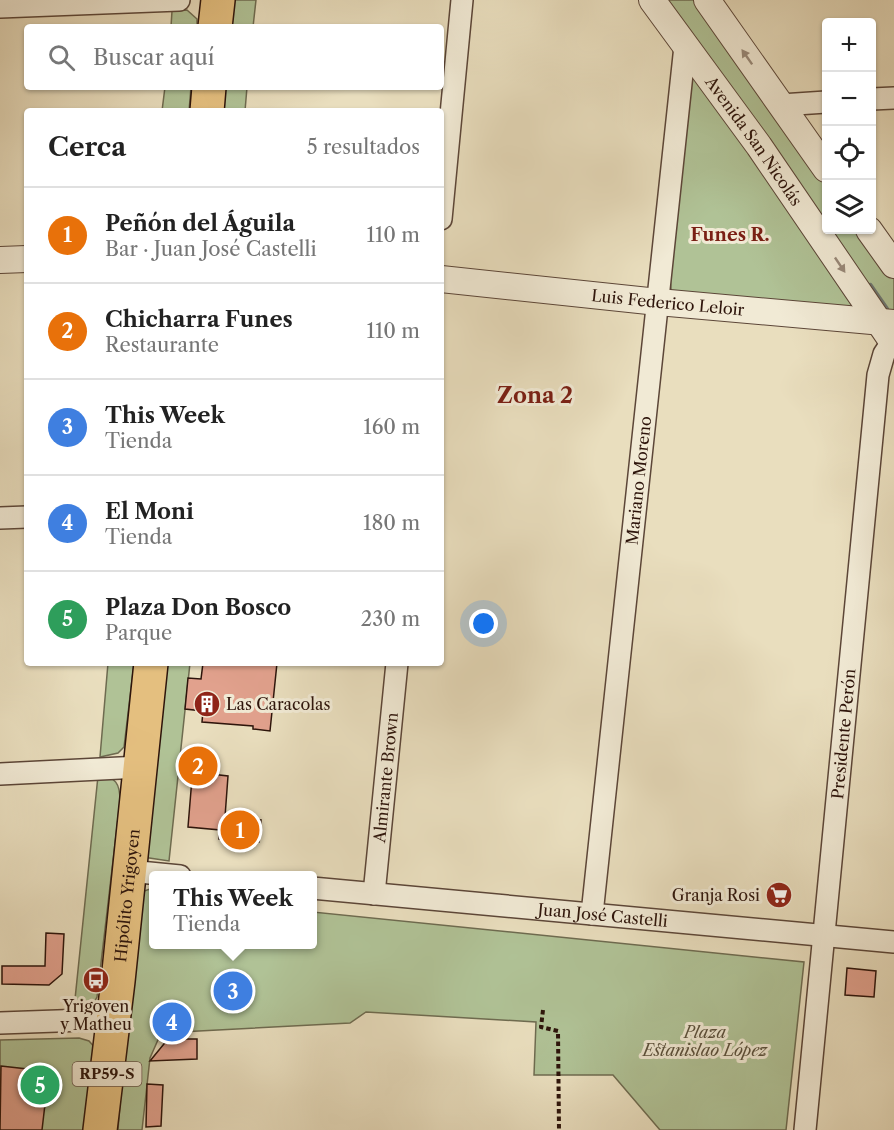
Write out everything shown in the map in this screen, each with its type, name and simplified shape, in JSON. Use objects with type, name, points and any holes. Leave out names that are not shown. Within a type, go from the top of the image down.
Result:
[{"type":"main road","points":[[215,24],[218,0]]},
{"type":"main road","points":[[207,108],[209,90]]},
{"type":"main road","name":"Hipólito Yrigoyen","points":[[100,1130],[114,1019],[151,666]]},
{"type":"street","points":[[0,7],[179,0]]},
{"type":"street","points":[[444,188],[462,0]]},
{"type":"street","name":"Avenida San Nicolás","points":[[652,0],[759,146],[890,333]]},
{"type":"street","points":[[707,0],[822,163]]},
{"type":"street","name":"Mariano Moreno","points":[[592,914],[685,46]]},
{"type":"street","points":[[876,99],[894,98]]},
{"type":"street","points":[[781,105],[822,102]]},
{"type":"street","points":[[872,234],[894,265]]},
{"type":"street","points":[[0,260],[24,259]]},
{"type":"street","name":"Luis Federico Leloir","points":[[444,279],[658,302],[890,333]]},
{"type":"street","name":"Presidente Perón","points":[[805,1130],[878,375],[890,333]]},
{"type":"street","points":[[0,518],[24,517]]},
{"type":"street","name":"Almirante Brown","points":[[375,894],[397,666]]},
{"type":"street","points":[[0,774],[140,767]]},
{"type":"street","points":[[129,871],[149,873]]},
{"type":"street","name":"Juan José Castelli","points":[[317,888],[894,942]]},
{"type":"street","points":[[0,1023],[114,1019]]},
{"type":"path","points":[[543,1010],[541,1028],[558,1031],[559,1130]]},
{"type":"green space","points":[[230,0],[256,0],[253,24],[228,24]]},
{"type":"green space","points":[[659,0],[700,0],[822,172],[822,227]]},
{"type":"green space","points":[[187,10],[197,19],[197,24],[171,24],[172,11]]},
{"type":"green space","points":[[693,67],[864,313],[679,296],[671,290],[670,276]]},
{"type":"green space","points":[[165,90],[191,90],[189,108],[162,108]]},
{"type":"green space","points":[[222,90],[247,90],[245,108],[219,108]]},
{"type":"green space","points":[[827,234],[867,234],[894,272],[894,318],[887,317]]},
{"type":"green space","points":[[108,666],[134,666],[124,747],[118,753],[100,757]]},
{"type":"green space","points":[[159,666],[190,666],[169,861],[143,857]]},
{"type":"green space","points":[[98,776],[113,779],[116,782],[120,801],[97,997],[85,1008],[74,1009]]},
{"type":"green space","name":"Plaza Estanislao López","points":[[149,889],[149,949],[317,949],[317,912],[804,962],[786,1130],[660,1130],[613,1075],[534,1075],[536,1022],[366,1012],[350,1023],[161,1033],[150,1058],[142,1130],[118,1130],[125,1039],[144,891]]},
{"type":"green space","points":[[79,1038],[89,1041],[97,1050],[92,1130],[0,1130],[0,1040]]},
{"type":"building","points":[[203,666],[277,666],[270,731],[253,729],[253,726],[202,722],[203,711],[185,709],[188,678],[201,679]]},
{"type":"building","points":[[194,754],[213,756],[211,774],[228,776],[225,817],[261,820],[259,842],[219,839],[220,830],[188,827]]},
{"type":"building","points":[[46,933],[64,934],[62,974],[49,985],[2,984],[2,966],[45,966]]},
{"type":"building","points":[[847,968],[876,971],[874,997],[845,995]]},
{"type":"building","points":[[168,1039],[197,1039],[197,1059],[150,1061]]},
{"type":"building","points":[[1,1066],[54,1072],[52,1088],[47,1087],[42,1130],[0,1130]]},
{"type":"building","points":[[147,1084],[163,1085],[161,1126],[146,1127]]},
{"type":"waterway","points":[[870,286],[886,309]]},
{"type":"place","name":"Las Caracolas","points":[[207,704]]},
{"type":"place","name":"Chicharra Funes","points":[[198,766]]},
{"type":"place","name":"Peñón del Águila","points":[[240,830]]},
{"type":"place","name":"Granja Rosi","points":[[779,895]]},
{"type":"place","name":"Yrigoyen y Matheu","points":[[96,980]]},
{"type":"place","name":"This Week","points":[[233,991]]},
{"type":"place","name":"El Moni","points":[[172,1022]]},
{"type":"place","name":"Plaza Don Bosco","points":[[40,1085]]},
{"type":"district","name":"Funes R.","points":[[730,235]]},
{"type":"district","name":"Zona 2","points":[[535,395]]}]
